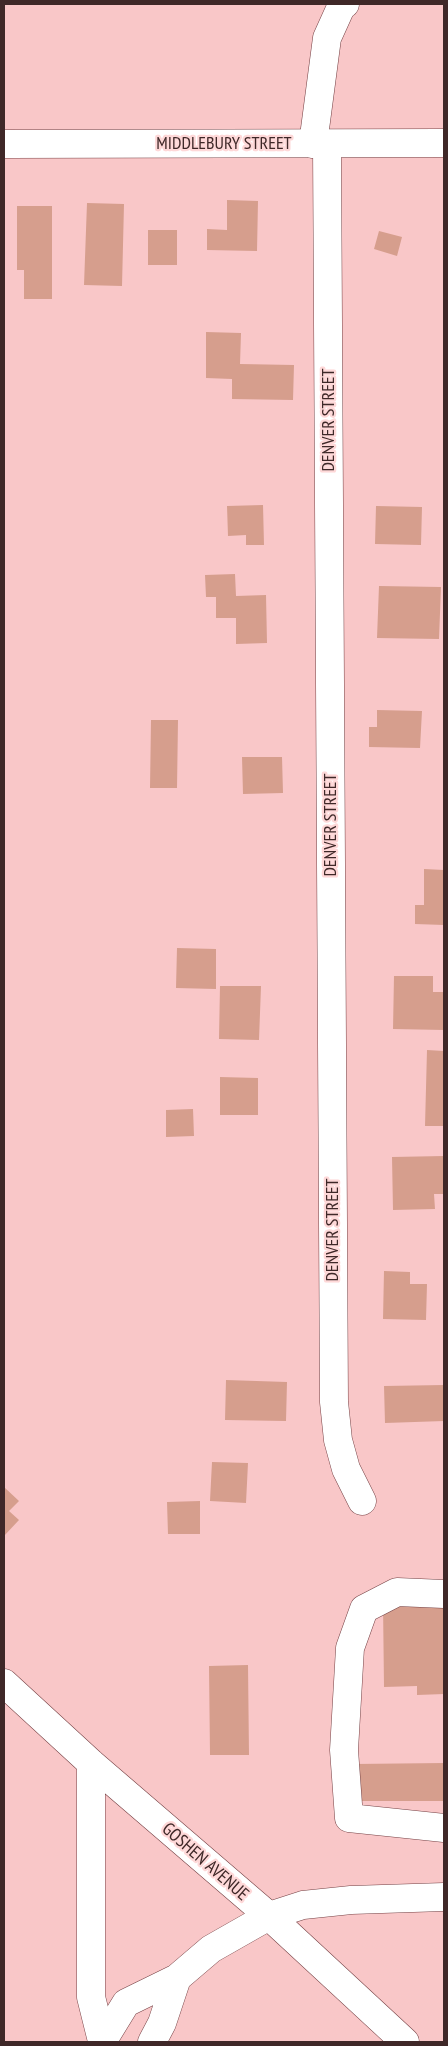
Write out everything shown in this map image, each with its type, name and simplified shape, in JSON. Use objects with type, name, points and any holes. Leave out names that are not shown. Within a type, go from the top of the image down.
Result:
[{"type":"street","name":"DENVER STREET","points":[[345,4],[341,7],[327,38],[320,144],[334,1402],[338,1440],[346,1469],[362,1502]]},
{"type":"street","name":"MIDDLEBURY STREET","points":[[4,144],[444,143]]},
{"type":"street","points":[[444,1594],[397,1592],[364,1609],[350,1648],[344,1750],[349,1818],[444,1828]]},
{"type":"street","name":"GOSHEN AVENUE","points":[[4,1683],[91,1763],[269,1916],[405,2042]]},
{"type":"street","points":[[91,1763],[91,1997],[102,2042]]},
{"type":"street","points":[[102,2042],[126,2003],[177,1978],[211,1949],[269,1916],[304,1905],[342,1901],[444,1897]]},
{"type":"street","points":[[152,2042],[162,2023],[177,1978]]},
{"type":"building","points":[[227,200],[258,201],[257,251],[207,250],[207,229],[227,230]]},
{"type":"building","points":[[87,203],[124,204],[122,286],[84,285]]},
{"type":"building","points":[[17,206],[52,206],[52,299],[24,299],[24,270],[17,270]]},
{"type":"building","points":[[148,230],[177,230],[177,265],[148,265]]},
{"type":"building","points":[[379,231],[402,237],[397,256],[374,249]]},
{"type":"building","points":[[206,332],[241,333],[240,364],[294,365],[293,400],[232,399],[232,379],[206,378]]},
{"type":"building","points":[[263,505],[264,545],[246,545],[246,535],[228,536],[227,506]]},
{"type":"building","points":[[376,506],[422,507],[421,545],[375,544]]},
{"type":"building","points":[[235,574],[236,596],[266,595],[267,643],[236,644],[236,618],[216,618],[216,597],[206,597],[205,575]]},
{"type":"building","points":[[379,586],[441,587],[439,639],[377,638]]},
{"type":"building","points":[[377,710],[422,711],[420,748],[369,747],[369,727],[377,727]]},
{"type":"building","points":[[151,720],[178,720],[177,788],[150,788]]},
{"type":"building","points":[[242,757],[282,757],[283,793],[243,794]]},
{"type":"building","points":[[424,869],[444,870],[444,925],[415,924],[415,905],[424,905]]},
{"type":"building","points":[[177,948],[216,949],[216,989],[176,988]]},
{"type":"building","points":[[394,976],[433,976],[433,992],[444,992],[444,1030],[393,1029]]},
{"type":"building","points":[[220,986],[261,986],[259,1040],[219,1039]]},
{"type":"building","points":[[427,1050],[444,1051],[444,1126],[425,1126]]},
{"type":"building","points":[[220,1077],[258,1078],[258,1115],[220,1115]]},
{"type":"building","points":[[193,1109],[194,1136],[166,1137],[166,1110]]},
{"type":"building","points":[[444,1156],[444,1194],[434,1194],[435,1209],[393,1210],[392,1157]]},
{"type":"building","points":[[384,1271],[410,1272],[410,1284],[427,1284],[426,1320],[383,1319]]},
{"type":"building","points":[[226,1380],[287,1382],[286,1421],[225,1420]]},
{"type":"building","points":[[444,1385],[444,1421],[385,1423],[384,1386]]},
{"type":"building","points":[[212,1462],[248,1463],[246,1503],[210,1501]]},
{"type":"building","points":[[4,1487],[19,1501],[9,1511],[19,1520],[4,1536]]},
{"type":"building","points":[[200,1501],[200,1534],[168,1534],[167,1502]]},
{"type":"building","points":[[444,1602],[444,1694],[417,1695],[417,1686],[384,1687],[383,1603]]},
{"type":"building","points":[[248,1665],[249,1755],[210,1755],[209,1666]]},
{"type":"building","points":[[444,1763],[444,1801],[354,1801],[354,1764]]}]
